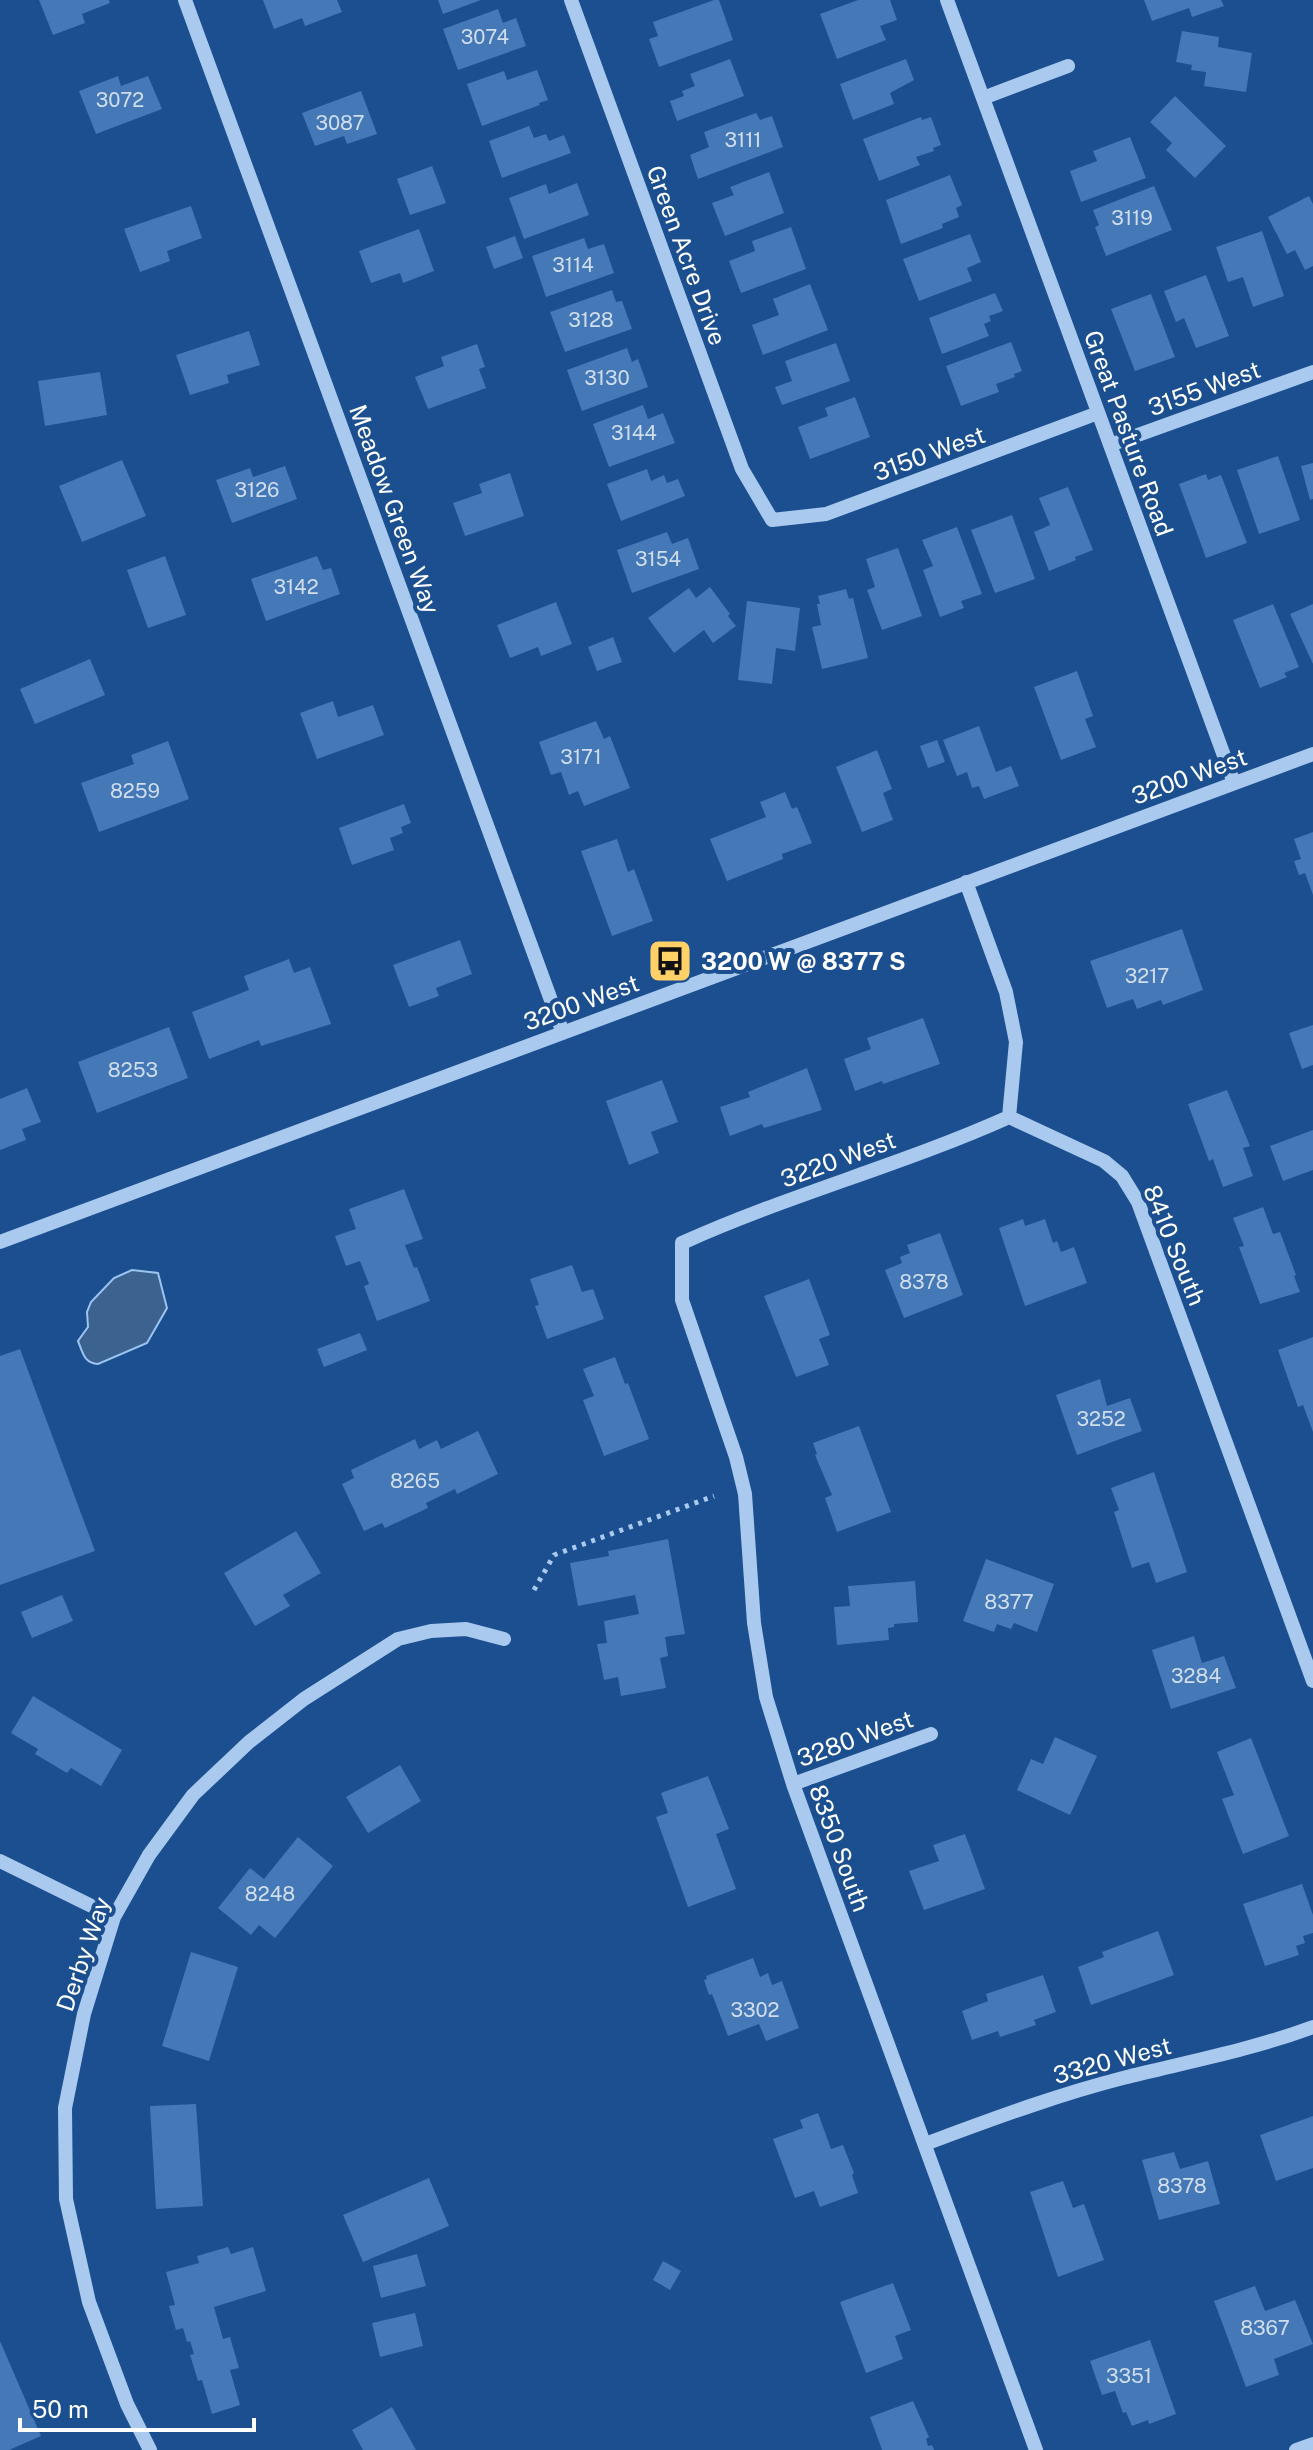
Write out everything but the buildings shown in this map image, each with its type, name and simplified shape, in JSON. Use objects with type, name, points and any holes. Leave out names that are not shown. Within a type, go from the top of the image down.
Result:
[{"type":"street","name":"Meadow Green Way","points":[[185,0],[563,1033]]},
{"type":"street","name":"Green Acre Drive","points":[[571,0],[742,469],[772,520]]},
{"type":"street","name":"Great Pasture Road","points":[[947,0],[1234,783]]},
{"type":"street","points":[[983,98],[1068,66]]},
{"type":"street","name":"3155 West","points":[[1110,445],[1313,372]]},
{"type":"street","name":"3150 West","points":[[772,520],[826,514],[1098,413]]},
{"type":"street","name":"3200 West","points":[[0,1242],[1313,754]]},
{"type":"street","points":[[966,882],[1006,992],[1016,1042],[1009,1117]]},
{"type":"street","name":"3220 West","points":[[682,1243],[732,1220],[969,1135],[1009,1117]]},
{"type":"street","name":"8410 South","points":[[1009,1117],[1104,1161],[1122,1176],[1138,1202],[1313,1681]]},
{"type":"street","name":"8350 South","points":[[682,1243],[682,1300],[732,1444],[745,1494],[754,1623],[766,1697],[793,1784],[1036,2450]]},
{"type":"street","name":"Derby Way","points":[[150,2450],[127,2404],[89,2302],[66,2199],[65,2108],[84,2014],[114,1917],[149,1855],[193,1795],[249,1742],[304,1699],[398,1639],[431,1631],[466,1629],[504,1639]]},
{"type":"street","name":"3280 West","points":[[793,1784],[931,1734]]},
{"type":"street","points":[[0,1861],[114,1917]]},
{"type":"street","name":"3320 West","points":[[925,2144],[1058,2097],[1123,2078],[1265,2045],[1313,2027]]},
{"type":"street","points":[[1296,2450],[1313,2444]]},
{"type":"path","points":[[534,1590],[554,1555],[714,1496]]},
{"type":"water","points":[[132,1270],[158,1273],[167,1308],[147,1343],[98,1364],[90,1362],[78,1341],[88,1327],[87,1312],[91,1302],[114,1278]]},
{"type":"place","name":"3200 W @ 8377 S","points":[[670,961]]}]
